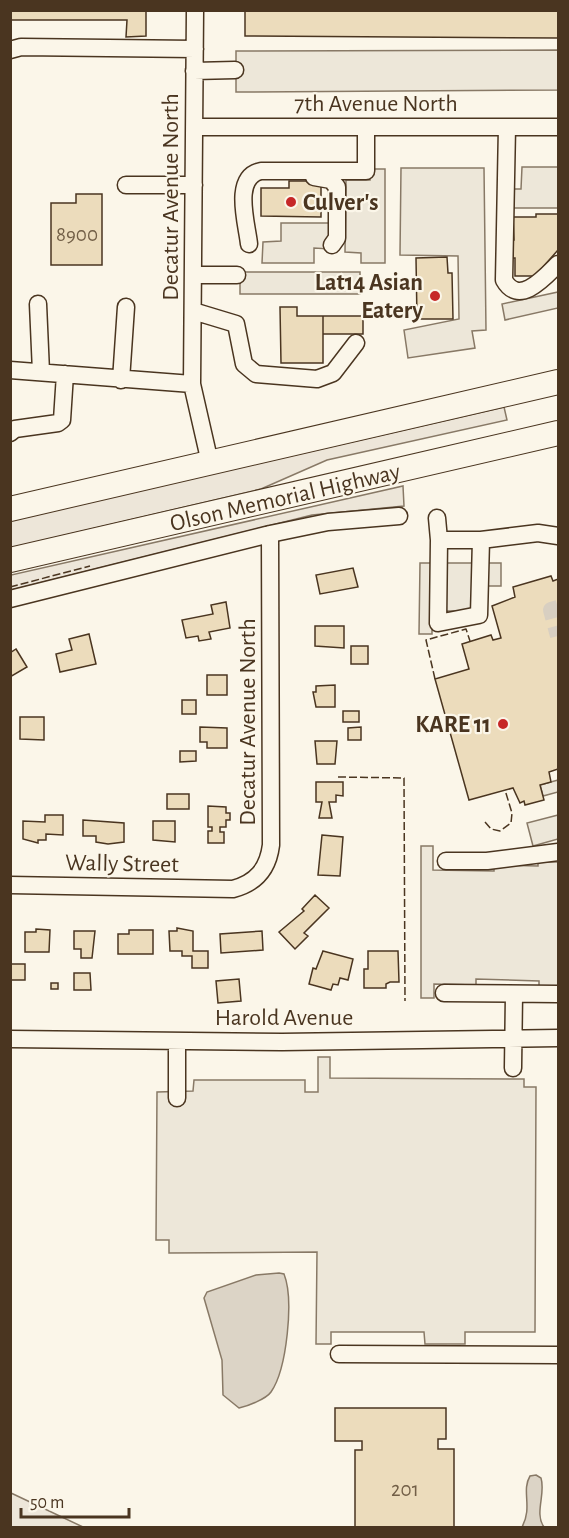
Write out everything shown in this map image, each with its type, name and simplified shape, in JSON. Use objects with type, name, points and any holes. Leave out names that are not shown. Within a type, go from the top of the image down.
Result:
[{"type":"highway","name":"Olson Memorial Highway","points":[[10,509],[558,382]]},
{"type":"highway","name":"Olson Memorial Highway","points":[[10,560],[558,433]]},
{"type":"highway","points":[[372,477],[437,475],[544,449],[558,448]]},
{"type":"street","name":"Decatur Avenue North","points":[[195,10],[192,384],[210,463]]},
{"type":"street","points":[[10,50],[21,47],[195,49]]},
{"type":"street","points":[[194,71],[235,70]]},
{"type":"street","name":"7th Avenue North","points":[[194,127],[558,127]]},
{"type":"street","points":[[332,245],[337,238],[338,193],[331,180],[322,177],[261,176],[254,179],[250,187],[251,221],[248,236],[244,221],[244,184],[253,172],[366,171],[366,127]]},
{"type":"street","points":[[507,127],[507,188],[503,214],[504,280],[507,286],[518,290],[533,289],[558,264]]},
{"type":"street","points":[[126,185],[194,185]]},
{"type":"street","points":[[193,275],[237,275]]},
{"type":"street","points":[[38,304],[41,372]]},
{"type":"street","points":[[122,380],[126,307]]},
{"type":"street","points":[[193,311],[236,324],[243,364],[256,374],[317,379],[333,373],[356,343]]},
{"type":"street","points":[[10,370],[192,384]]},
{"type":"street","points":[[10,433],[15,429],[58,423],[62,420],[65,374]]},
{"type":"street","points":[[10,599],[270,534],[328,522],[399,516]]},
{"type":"street","points":[[437,518],[438,623],[479,615],[481,540]]},
{"type":"street","points":[[439,540],[481,540],[538,533],[558,536]]},
{"type":"street","name":"Decatur Avenue North","points":[[233,890],[258,877],[266,864],[271,845],[270,534]]},
{"type":"street","points":[[446,861],[487,861],[558,852]]},
{"type":"street","name":"Wally Street","points":[[10,885],[233,890]]},
{"type":"street","points":[[444,993],[558,994]]},
{"type":"street","points":[[513,1068],[514,994]]},
{"type":"street","name":"Harold Avenue","points":[[10,1039],[432,1041],[558,1038]]},
{"type":"street","points":[[177,1041],[177,1098]]},
{"type":"street","points":[[339,1354],[558,1355]]},
{"type":"shaded area","points":[[558,50],[558,90],[236,92],[236,51]]},
{"type":"shaded area","points":[[522,167],[558,167],[558,208],[509,208],[509,189],[521,189]]},
{"type":"shaded area","points":[[401,168],[484,168],[486,330],[472,331],[475,348],[408,358],[404,330],[459,319],[458,256],[400,255]]},
{"type":"shaded area","points":[[370,169],[385,169],[385,263],[361,263],[361,253],[345,252],[346,180],[370,180]]},
{"type":"shaded area","points":[[281,223],[330,223],[330,249],[314,248],[314,263],[262,263],[263,242],[281,241]]},
{"type":"shaded area","points":[[240,272],[360,272],[360,294],[240,294]]},
{"type":"shaded area","points":[[558,292],[558,308],[505,320],[502,304]]},
{"type":"shaded area","points":[[504,407],[507,420],[327,460],[261,489],[11,548],[10,520]]},
{"type":"shaded area","points":[[403,486],[404,506],[312,515],[11,590],[11,575]]},
{"type":"shaded area","points":[[420,563],[501,563],[501,586],[472,586],[472,611],[432,611],[432,634],[419,634]]},
{"type":"shaded area","points":[[558,780],[558,792],[543,796],[540,785]]},
{"type":"shaded area","points":[[558,815],[558,839],[533,846],[527,823]]},
{"type":"shaded area","points":[[421,846],[433,846],[433,870],[494,871],[494,865],[538,866],[538,862],[558,862],[558,987],[539,987],[539,981],[476,979],[476,985],[434,984],[434,998],[421,998]]},
{"type":"shaded area","points":[[318,1057],[330,1057],[330,1078],[524,1079],[524,1087],[536,1087],[535,1332],[465,1332],[465,1344],[425,1344],[424,1332],[331,1332],[331,1344],[316,1344],[317,1252],[169,1253],[169,1240],[156,1240],[157,1092],[193,1091],[194,1080],[305,1080],[305,1092],[318,1092]]},
{"type":"shaded area","points":[[284,1274],[287,1285],[288,1316],[285,1351],[277,1381],[269,1395],[239,1408],[223,1395],[222,1360],[204,1298],[207,1292],[256,1275]]},
{"type":"shaded area","points":[[536,1475],[541,1478],[542,1484],[540,1516],[544,1527],[522,1527],[527,1513],[526,1487],[530,1476]]},
{"type":"shaded area","points":[[11,1493],[83,1527],[11,1527]]},
{"type":"building","points":[[10,10],[146,10],[146,36],[126,37],[127,20],[10,20]]},
{"type":"building","points":[[245,10],[558,10],[558,38],[245,36]]},
{"type":"building","name":"Culver's","points":[[289,181],[321,181],[321,217],[261,216],[261,188],[289,188]]},
{"type":"building","points":[[76,194],[102,194],[102,265],[51,265],[51,203],[76,203]]},
{"type":"building","points":[[536,214],[558,214],[558,250],[535,276],[515,276],[515,258],[512,258],[513,217],[536,217]]},
{"type":"building","name":"Lat14 Asian Eatery","points":[[447,257],[448,273],[452,273],[453,319],[417,319],[416,258]]},
{"type":"building","points":[[280,307],[297,307],[297,316],[323,316],[323,363],[281,363]]},
{"type":"building","points":[[323,316],[363,316],[363,334],[323,334]]},
{"type":"building","points":[[353,568],[358,587],[320,594],[316,575]]},
{"type":"building","name":"KARE 11","points":[[551,576],[553,581],[558,579],[558,769],[549,772],[551,782],[540,785],[544,800],[525,805],[524,801],[520,803],[513,788],[469,800],[435,679],[469,669],[462,644],[491,635],[493,640],[501,638],[492,606],[515,597],[513,587]]},
{"type":"building","points":[[226,602],[230,628],[209,632],[211,639],[199,641],[198,636],[186,638],[182,620],[213,614],[211,605]]},
{"type":"building","points":[[315,626],[344,626],[344,648],[315,646]]},
{"type":"building","points":[[89,634],[96,664],[60,672],[56,654],[72,650],[69,639]]},
{"type":"building","points":[[351,646],[368,646],[368,664],[351,664]]},
{"type":"building","points":[[16,649],[27,667],[10,677],[10,653]]},
{"type":"building","points":[[207,675],[227,675],[227,695],[207,695]]},
{"type":"building","points":[[335,685],[335,707],[316,707],[313,692],[316,692],[316,686]]},
{"type":"building","points":[[182,700],[196,700],[196,714],[182,714]]},
{"type":"building","points":[[343,711],[359,711],[359,722],[343,722]]},
{"type":"building","points":[[20,717],[44,717],[44,740],[20,739]]},
{"type":"building","points":[[200,727],[227,728],[227,748],[207,748],[207,742],[200,742]]},
{"type":"building","points":[[361,727],[361,740],[348,740],[348,728]]},
{"type":"building","points":[[315,741],[337,741],[335,764],[317,764]]},
{"type":"building","points":[[180,751],[196,751],[196,761],[180,762]]},
{"type":"building","points":[[316,782],[343,782],[343,796],[336,795],[336,802],[329,802],[332,818],[319,818],[322,802],[316,802]]},
{"type":"building","points":[[167,794],[189,794],[189,809],[167,809]]},
{"type":"building","points":[[208,806],[226,807],[226,813],[230,813],[230,820],[226,820],[226,827],[220,827],[220,832],[224,832],[224,843],[208,843],[208,831],[212,831],[212,827],[208,827]]},
{"type":"building","points":[[45,815],[63,815],[63,835],[46,834],[46,840],[38,840],[38,843],[23,839],[23,821],[45,822]]},
{"type":"building","points":[[83,820],[124,823],[124,842],[108,844],[96,842],[96,836],[83,836]]},
{"type":"building","points":[[153,821],[175,821],[175,842],[153,840]]},
{"type":"building","points":[[322,835],[343,837],[340,876],[318,875]]},
{"type":"building","points":[[315,895],[329,908],[304,933],[308,936],[295,949],[279,932],[304,911],[302,909]]},
{"type":"building","points":[[177,928],[193,931],[193,951],[208,951],[208,968],[192,968],[192,956],[182,956],[182,951],[170,951],[169,931],[177,931]]},
{"type":"building","points":[[36,929],[50,930],[49,952],[25,952],[25,932],[36,932]]},
{"type":"building","points":[[129,930],[153,930],[153,954],[118,954],[118,934],[129,934]]},
{"type":"building","points":[[74,931],[95,931],[92,958],[81,958],[81,949],[74,949]]},
{"type":"building","points":[[262,931],[263,950],[221,953],[220,934]]},
{"type":"building","points":[[323,951],[353,959],[348,980],[340,978],[338,985],[333,984],[331,990],[309,984],[313,968],[316,969]]},
{"type":"building","points":[[368,951],[398,951],[399,982],[390,982],[386,984],[386,988],[364,988],[364,969],[368,969]]},
{"type":"building","points":[[10,964],[25,964],[25,980],[10,980]]},
{"type":"building","points":[[74,973],[90,973],[91,990],[74,990]]},
{"type":"building","points":[[239,979],[241,1001],[218,1003],[216,981]]},
{"type":"building","points":[[51,983],[58,983],[58,989],[51,989]]},
{"type":"building","points":[[335,1408],[446,1408],[446,1439],[438,1439],[438,1449],[454,1449],[454,1528],[355,1528],[355,1450],[362,1450],[362,1441],[335,1441]]},
{"type":"tunnel","points":[[558,608],[551,610],[558,636]]},
{"type":"fence","points":[[10,587],[90,566]]},
{"type":"fence","points":[[435,679],[426,640],[466,629],[470,641]]},
{"type":"fence","points":[[338,777],[404,778],[405,1001]]},
{"type":"fence","points":[[485,822],[491,829],[500,831],[511,823],[512,813],[505,790]]},
{"type":"place","name":"Culver's","points":[[291,202]]},
{"type":"place","name":"Lat14 Asian Eatery","points":[[435,296]]},
{"type":"place","name":"KARE 11","points":[[503,724]]}]
